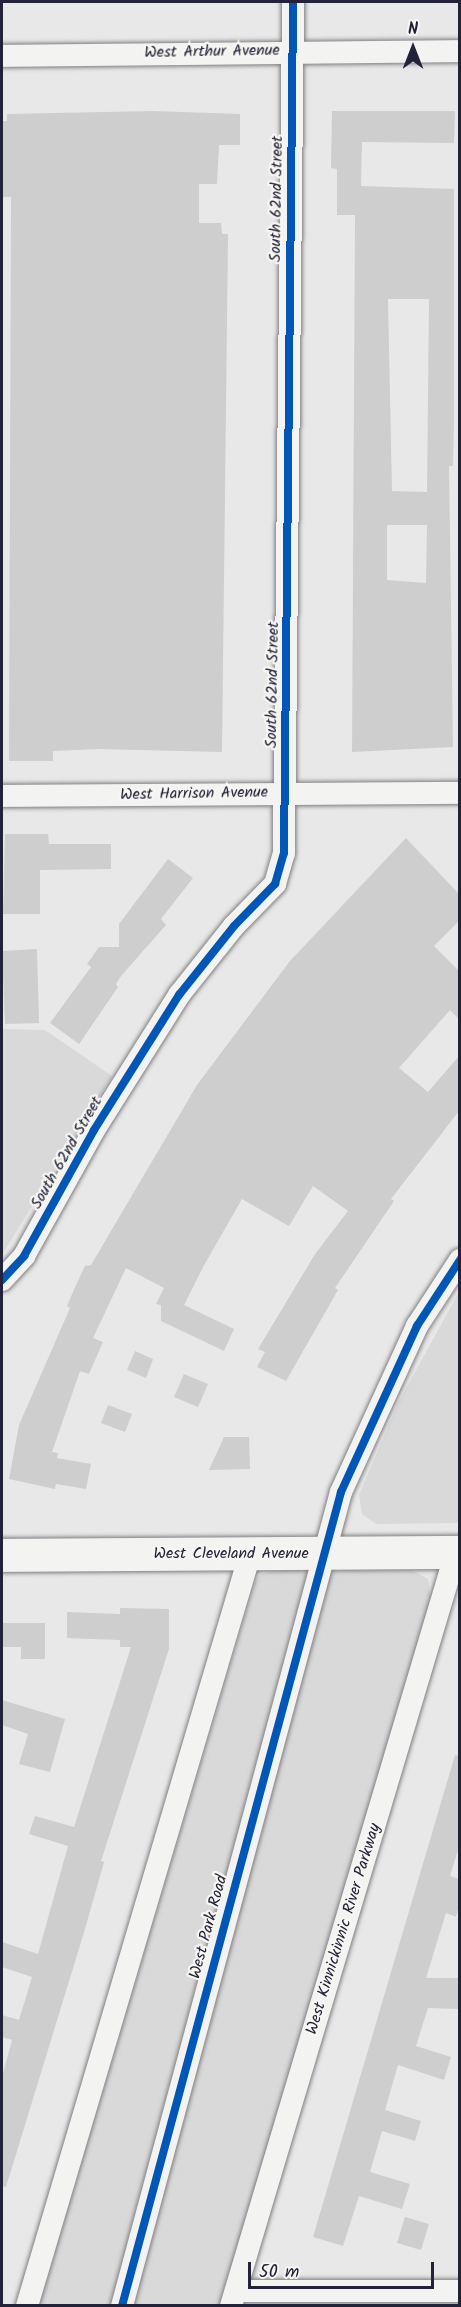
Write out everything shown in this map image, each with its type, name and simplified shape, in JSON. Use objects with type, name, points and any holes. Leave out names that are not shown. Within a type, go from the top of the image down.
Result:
[{"type":"street","name":"South 62nd Street","points":[[2,1280],[24,1257],[94,1130],[179,995],[234,926],[275,884],[284,853],[293,2]]},
{"type":"street","name":"West Arthur Avenue","points":[[2,56],[292,51],[459,51]]},
{"type":"street","name":"West Harrison Avenue","points":[[2,796],[459,793]]},
{"type":"street","points":[[322,1555],[341,1492],[417,1326],[459,1260]]},
{"type":"street","name":"West Cleveland Avenue","points":[[2,1555],[322,1555],[458,1552]]},
{"type":"street","name":"West Kinnickinnic River Parkway","points":[[234,2298],[458,1552]]},
{"type":"street","points":[[27,2306],[250,1554]]},
{"type":"street","name":"West Park Road","points":[[122,2306],[322,1555]]},
{"type":"street","points":[[234,2298],[459,2291]]},
{"type":"shaded area","points":[[2,1029],[45,1030],[112,1076],[2,1255]]},
{"type":"shaded area","points":[[459,1292],[459,1523],[376,1524],[362,1514],[359,1495],[398,1403]]},
{"type":"shaded area","points":[[412,1570],[428,1579],[431,1599],[220,2305],[39,2306],[255,1582],[260,1575],[273,1571]]},
{"type":"building","points":[[153,111],[240,114],[240,145],[219,145],[217,184],[199,184],[199,223],[221,223],[222,234],[228,234],[222,752],[98,749],[53,751],[53,761],[9,761],[11,197],[2,197],[2,121],[7,121],[7,114]]},
{"type":"building","points":[[332,111],[455,111],[454,143],[362,142],[361,186],[454,189],[454,421],[453,466],[449,466],[453,747],[352,752],[355,215],[337,215],[337,169],[331,168]],"holes":[[[388,299],[429,299],[427,492],[392,491]],[[387,525],[427,525],[426,583],[387,580]]]},
{"type":"building","points":[[5,834],[48,834],[49,844],[111,844],[111,869],[40,870],[40,914],[3,914]]},
{"type":"building","points":[[406,838],[459,894],[459,921],[434,946],[459,971],[459,1019],[450,1010],[399,1068],[428,1092],[459,1056],[459,1111],[391,1199],[394,1201],[335,1288],[338,1290],[286,1381],[257,1367],[265,1352],[258,1349],[315,1254],[348,1211],[313,1186],[289,1226],[242,1199],[203,1267],[184,1305],[234,1329],[224,1351],[161,1321],[161,1305],[156,1304],[164,1288],[126,1268],[93,1338],[103,1342],[89,1374],[80,1371],[52,1452],[58,1453],[57,1458],[91,1464],[86,1489],[56,1484],[55,1489],[9,1479],[19,1425],[70,1308],[67,1306],[85,1266],[91,1265],[197,1085],[290,961]]},
{"type":"building","points":[[168,859],[193,878],[161,919],[166,925],[121,976],[116,984],[118,987],[79,1044],[50,1023],[91,967],[87,964],[99,947],[119,947],[119,924]]},
{"type":"building","points":[[37,949],[39,1023],[5,1024],[2,951]]},
{"type":"building","points":[[135,1351],[153,1359],[146,1378],[127,1370]]},
{"type":"building","points":[[184,1374],[208,1384],[198,1407],[174,1397]]},
{"type":"building","points":[[108,1405],[132,1414],[125,1432],[101,1423]]},
{"type":"building","points":[[224,1437],[249,1437],[250,1469],[209,1470]]},
{"type":"building","points":[[120,1608],[169,1609],[169,1649],[101,1861],[104,1862],[85,1929],[6,2187],[2,2186],[2,2077],[12,2040],[2,2037],[2,2015],[19,2020],[32,1977],[2,1967],[2,1942],[38,1954],[68,1846],[29,1834],[35,1816],[74,1827],[131,1647],[120,1647],[120,1640],[67,1638],[67,1612],[120,1614]]},
{"type":"building","points":[[2,1623],[45,1623],[45,1659],[21,1659],[21,1647],[2,1647]]},
{"type":"building","points":[[2,1700],[65,1719],[50,1772],[19,1764],[28,1734],[2,1725]]},
{"type":"building","points":[[455,1755],[459,1756],[459,1847],[450,1876],[459,1879],[459,1905],[456,1917],[446,1913],[426,1978],[459,1978],[459,2009],[428,2008],[416,2046],[451,2057],[444,2080],[398,2065],[385,2110],[421,2121],[415,2141],[382,2131],[370,2172],[410,2184],[402,2209],[359,2196],[343,2246],[313,2237]]},
{"type":"building","points":[[405,2217],[429,2224],[421,2250],[397,2243]]},
{"type":"cycle path","points":[[2,1280],[24,1256],[94,1130],[179,995],[234,926],[275,884],[284,853],[293,2]]},
{"type":"cycle path","points":[[122,2306],[341,1492],[417,1326],[460,1260]]}]
